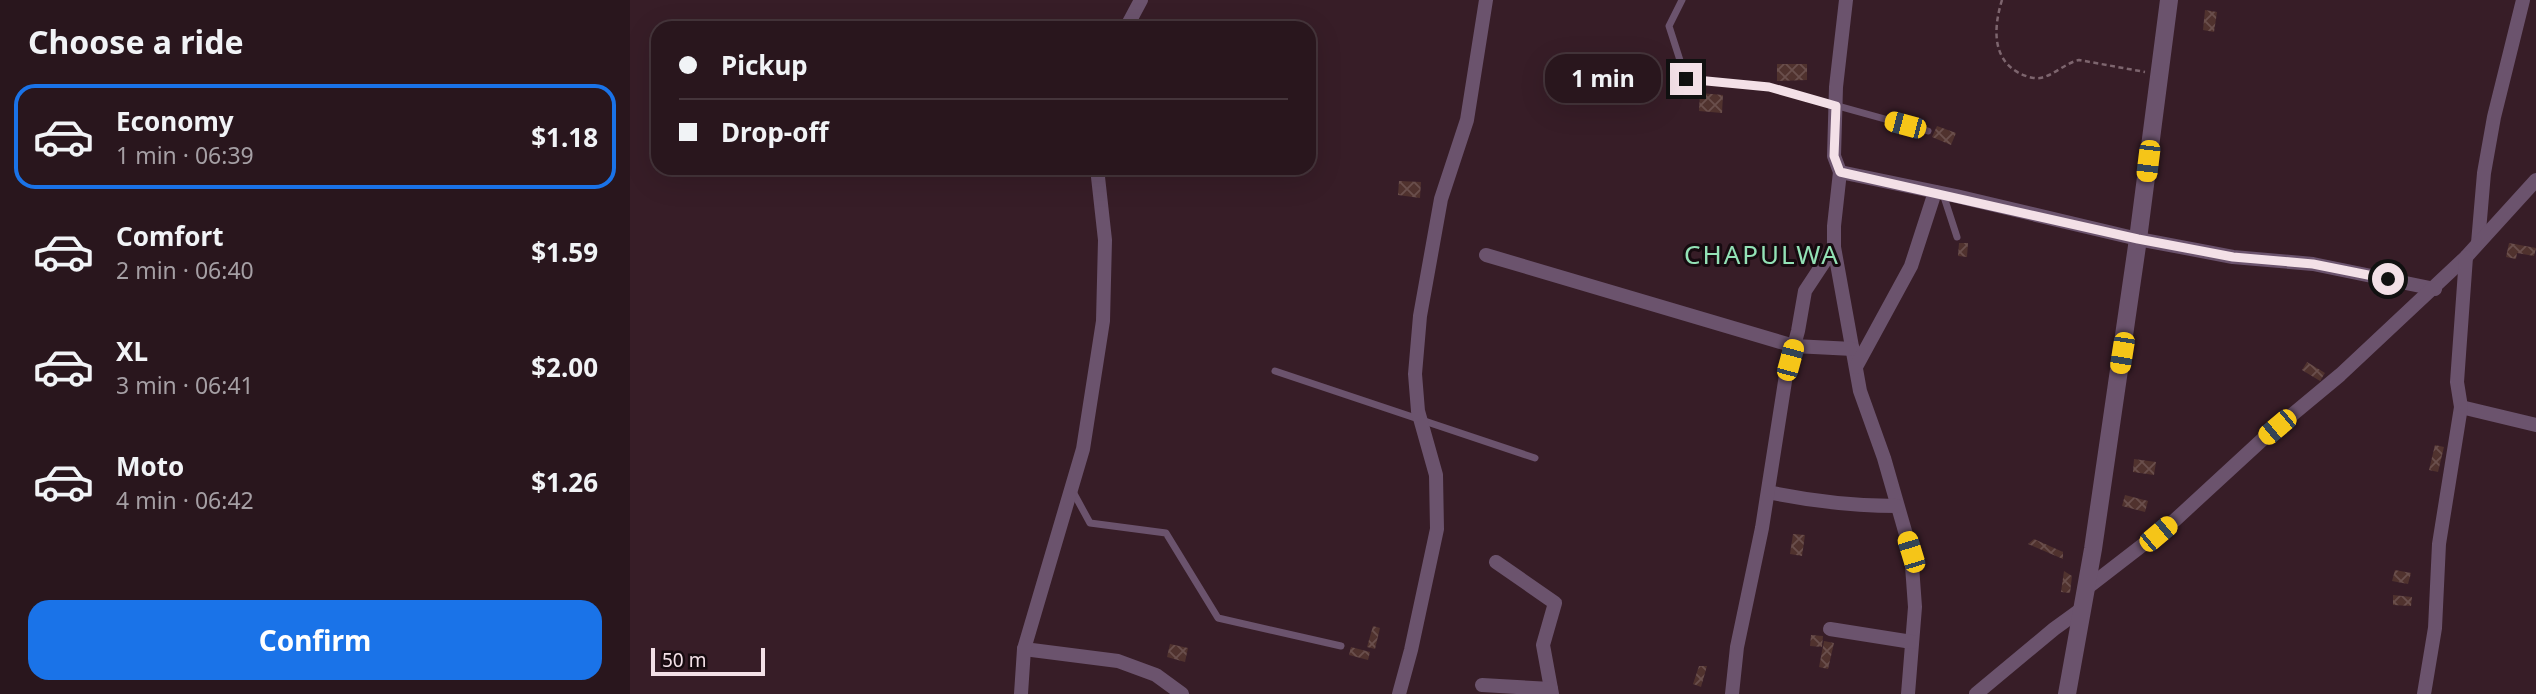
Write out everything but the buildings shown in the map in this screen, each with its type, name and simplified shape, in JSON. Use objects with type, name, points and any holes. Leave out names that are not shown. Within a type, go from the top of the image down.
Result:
[{"type":"street","points":[[1130,21],[1141,0]]},
{"type":"street","points":[[1399,694],[1437,529],[1436,475],[1421,421],[1415,374],[1420,316],[1441,199],[1467,120],[1486,0]]},
{"type":"street","points":[[1846,0],[1836,106],[1834,156],[1840,172],[1834,247],[1860,391],[1884,458],[1911,552],[1915,607],[1908,694]]},
{"type":"street","points":[[2067,694],[2087,588],[2138,239],[2169,0]]},
{"type":"street","points":[[2478,243],[2484,173],[2494,117],[2523,0]]},
{"type":"street","points":[[1840,172],[2138,239],[2233,257],[2313,264],[2435,289]]},
{"type":"street","points":[[1021,694],[1024,649],[1083,449],[1103,321],[1105,240],[1098,175]]},
{"type":"street","points":[[2087,588],[2175,520],[2253,448],[2340,376],[2435,289],[2536,180]]},
{"type":"street","points":[[1856,367],[1911,265],[1939,193]]},
{"type":"street","points":[[1732,694],[1737,647],[1768,492],[1786,375],[1805,291],[1834,247]]},
{"type":"street","points":[[1486,256],[1794,346],[1853,349]]},
{"type":"street","points":[[2424,694],[2435,628],[2439,544],[2461,407],[2457,382],[2466,257]]},
{"type":"street","points":[[2461,407],[2536,425]]},
{"type":"street","points":[[1768,492],[1811,501],[1860,506],[1897,506]]},
{"type":"street","points":[[1482,685],[1551,691],[1543,645],[1555,603],[1496,562]]},
{"type":"street","points":[[1976,694],[2083,608]]},
{"type":"street","points":[[1830,629],[1912,642]]},
{"type":"street","points":[[1024,649],[1118,661],[1156,676],[1182,694]]},
{"type":"lane","points":[[1682,0],[1669,26],[1686,79],[1769,87],[1928,131]]},
{"type":"lane","points":[[1939,193],[1957,237]]},
{"type":"lane","points":[[1275,371],[1535,458]]},
{"type":"lane","points":[[1072,489],[1090,523],[1166,533],[1218,618],[1340,646]]},
{"type":"path","points":[[2002,0],[1997,18],[1998,49],[2011,69],[2036,78],[2079,60],[2158,75]]},
{"type":"district","name":"CHAPULWA","points":[[1762,255]]},
{"type":"route","points":[[1686,79],[1769,87],[1836,106],[1834,156],[1840,172],[2138,239],[2233,257],[2313,264],[2388,279]]}]
